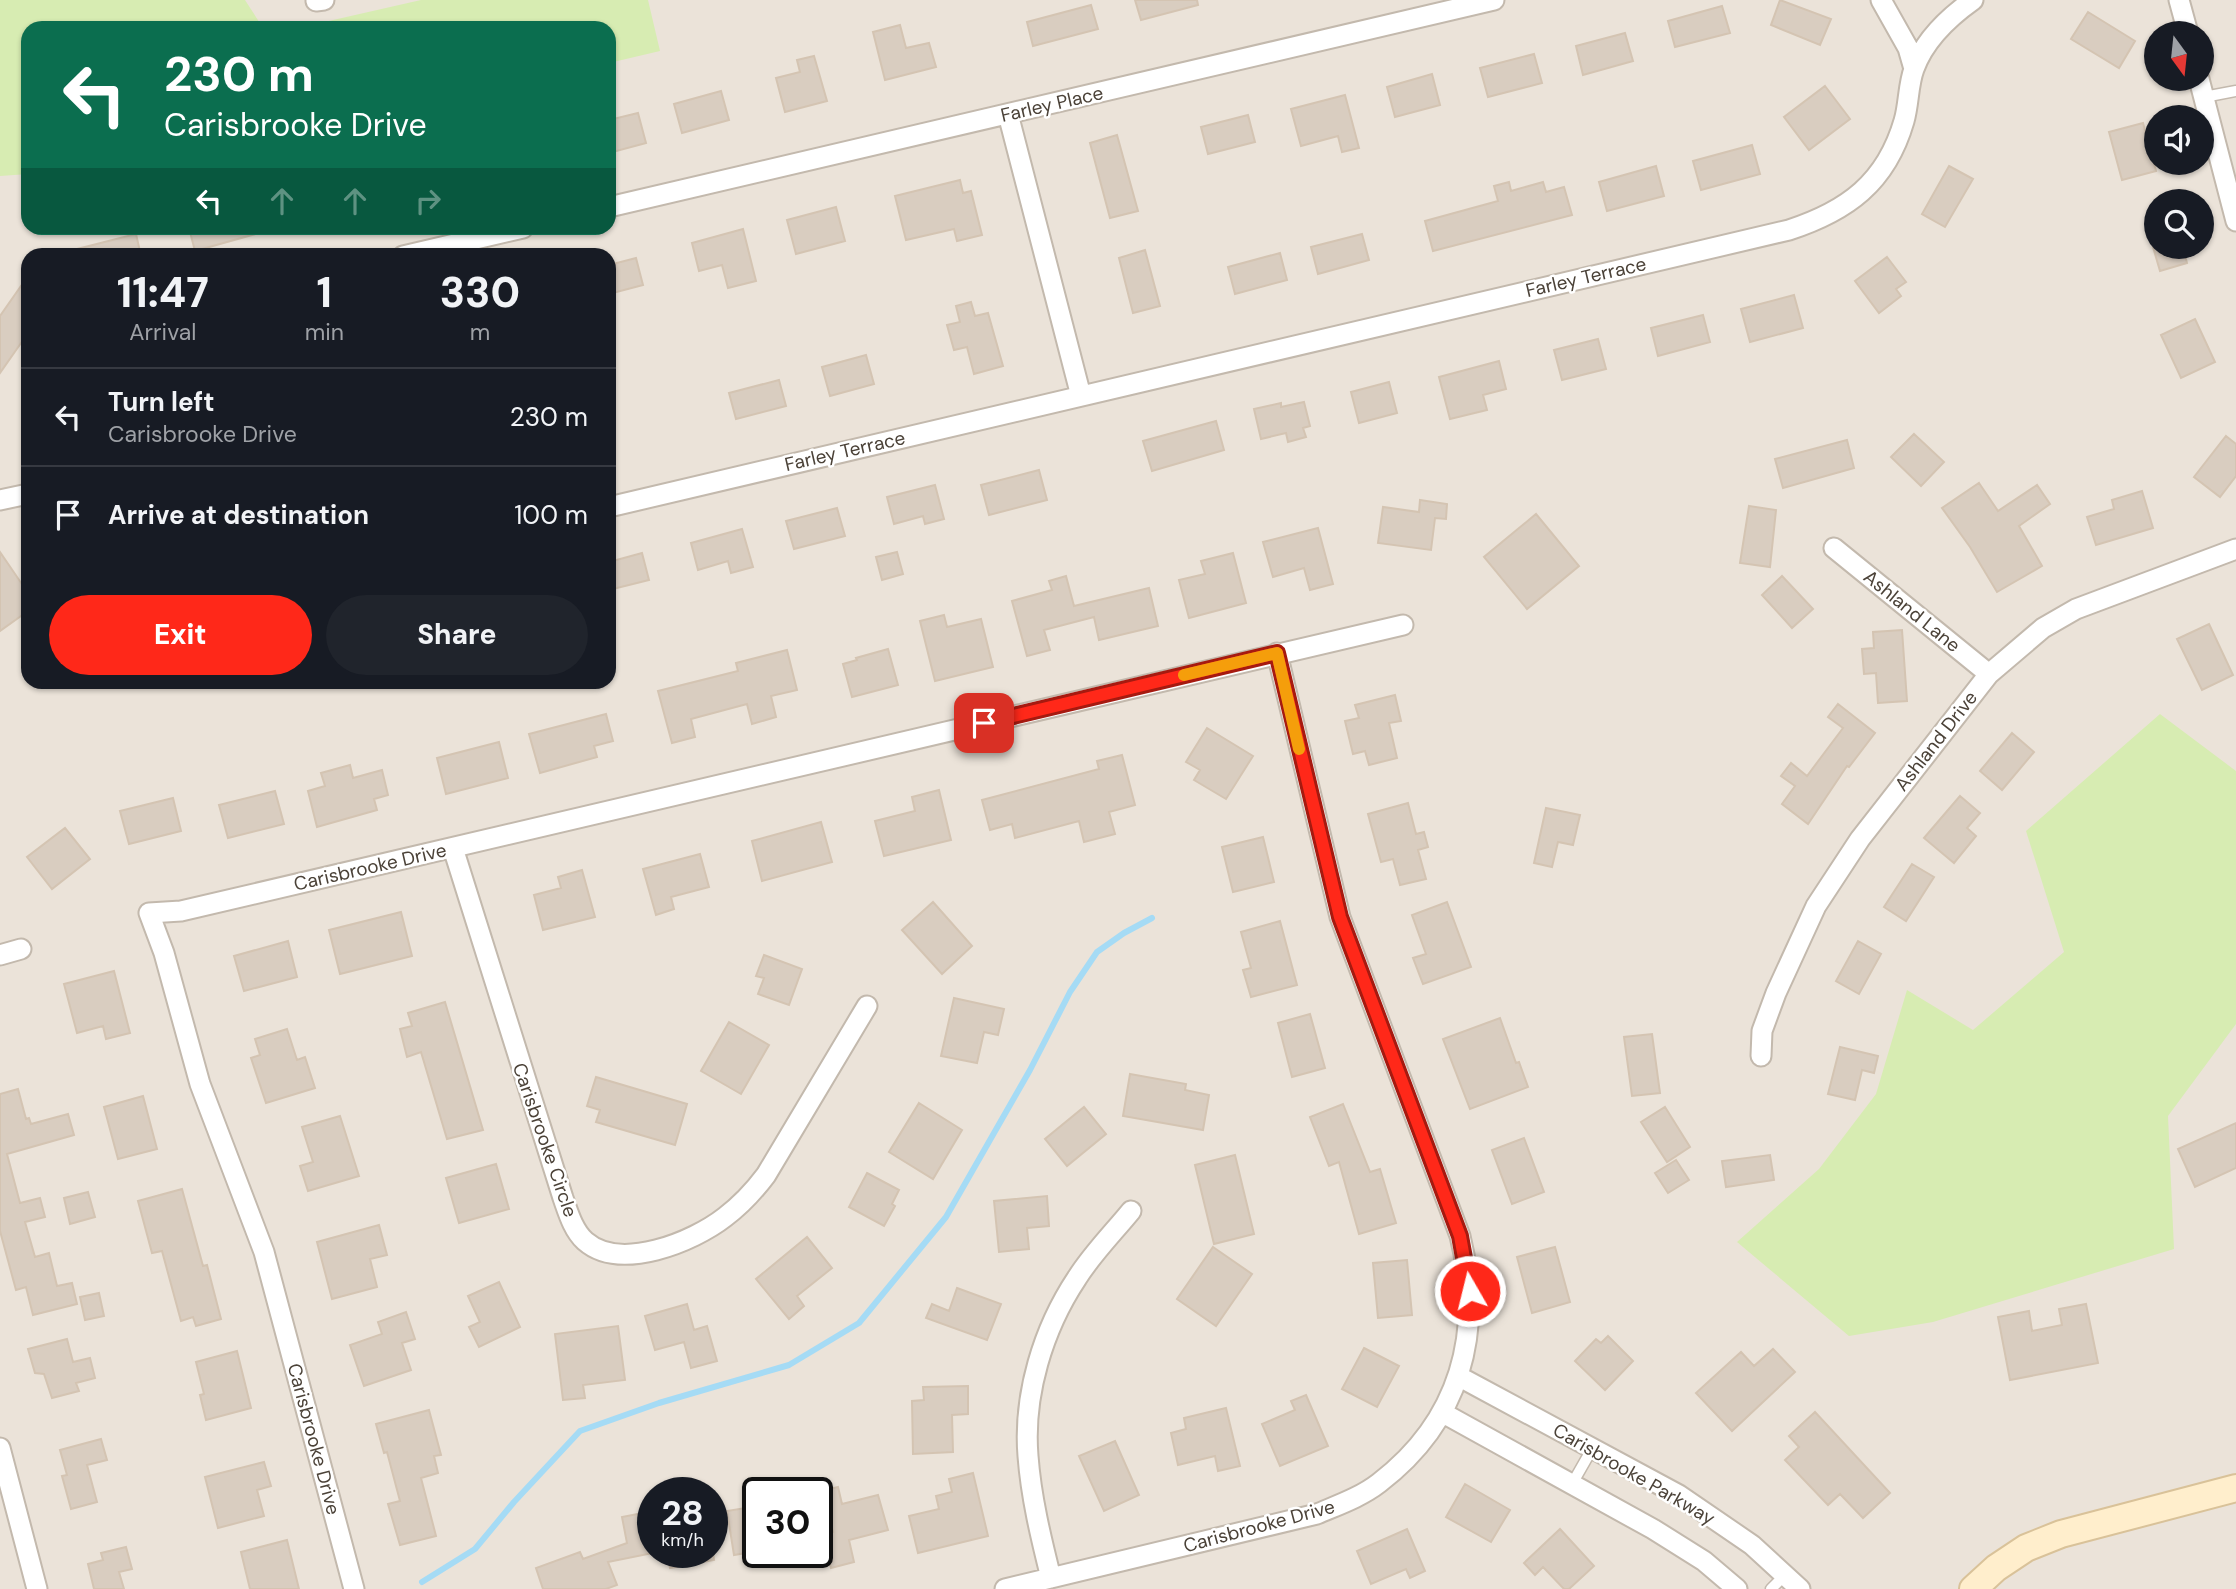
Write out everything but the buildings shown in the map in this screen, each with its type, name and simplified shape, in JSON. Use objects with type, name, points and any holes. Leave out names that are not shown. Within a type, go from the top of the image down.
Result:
[{"type":"street","name":"Farley Place","points":[[616,205],[1494,0]]},
{"type":"street","points":[[1881,0],[1908,48],[1914,69]]},
{"type":"street","name":"Farley Terrace","points":[[616,505],[1775,233],[1816,221],[1843,207],[1865,191],[1882,169],[1896,144],[1905,119],[1914,69],[1932,39],[1973,0]]},
{"type":"street","points":[[2179,0],[2185,21]]},
{"type":"street","points":[[2203,91],[2236,221]]},
{"type":"street","points":[[1008,114],[1081,396]]},
{"type":"street","points":[[437,248],[493,235]]},
{"type":"street","points":[[0,500],[21,496]]},
{"type":"street","name":"Ashland Lane","points":[[1834,548],[1989,674]]},
{"type":"street","name":"Ashland Drive","points":[[1761,1056],[1762,1031],[1776,993],[1816,906],[1860,839],[1989,674],[2043,628],[2076,608],[2236,549]]},
{"type":"street","name":"Carisbrooke Drive","points":[[354,1589],[264,1252],[200,1084],[164,953],[149,914],[181,911],[1402,625]]},
{"type":"street","name":"Carisbrooke Drive","points":[[1005,1589],[1317,1514],[1349,1500],[1378,1484],[1425,1438],[1443,1413],[1458,1376],[1469,1317],[1470,1291],[1460,1236],[1340,917],[1277,653]]},
{"type":"street","name":"Carisbrooke Circle","points":[[453,848],[563,1198],[573,1224],[583,1240],[599,1250],[615,1255],[670,1245],[699,1234],[723,1219],[748,1197],[766,1175],[867,1006]]},
{"type":"street","points":[[0,955],[21,949]]},
{"type":"street","points":[[1051,1578],[1027,1455],[1034,1378],[1056,1314],[1078,1276],[1131,1211]]},
{"type":"street","name":"Carisbrooke Parkway","points":[[1458,1376],[1679,1495],[1752,1545],[1785,1584]]},
{"type":"street","name":"Carisbrooke Parkway","points":[[1443,1413],[1653,1529],[1704,1561],[1737,1589]]},
{"type":"street","points":[[0,1448],[37,1589]]},
{"type":"street","points":[[1973,1589],[1996,1568],[2026,1548],[2062,1534],[2236,1488]]},
{"type":"lane","points":[[2214,89],[2236,91]]},
{"type":"lane","points":[[1572,1484],[1592,1449]]},
{"type":"shaded area","points":[[0,0],[2236,0],[2236,1589],[0,1589]]},
{"type":"green space","points":[[0,0],[245,0],[258,21],[21,21],[21,174],[0,176]]},
{"type":"green space","points":[[421,0],[648,0],[660,51],[616,61],[616,21],[329,21]]},
{"type":"green space","points":[[2160,714],[2236,771],[2236,1024],[2168,1116],[2174,1249],[1933,1322],[1849,1336],[1737,1242],[1819,1169],[1876,1094],[1907,990],[1973,1030],[2064,952],[2026,831]]},
{"type":"waterway","points":[[422,1582],[475,1549],[514,1502],[580,1431],[659,1403],[789,1365],[859,1323],[946,1217],[1030,1070],[1070,992],[1097,952],[1152,918]]},
{"type":"slow traffic","points":[[1184,675],[1277,653],[1299,749]]},
{"type":"route","points":[[984,723],[1277,653],[1340,917],[1460,1236],[1470,1291]]}]
